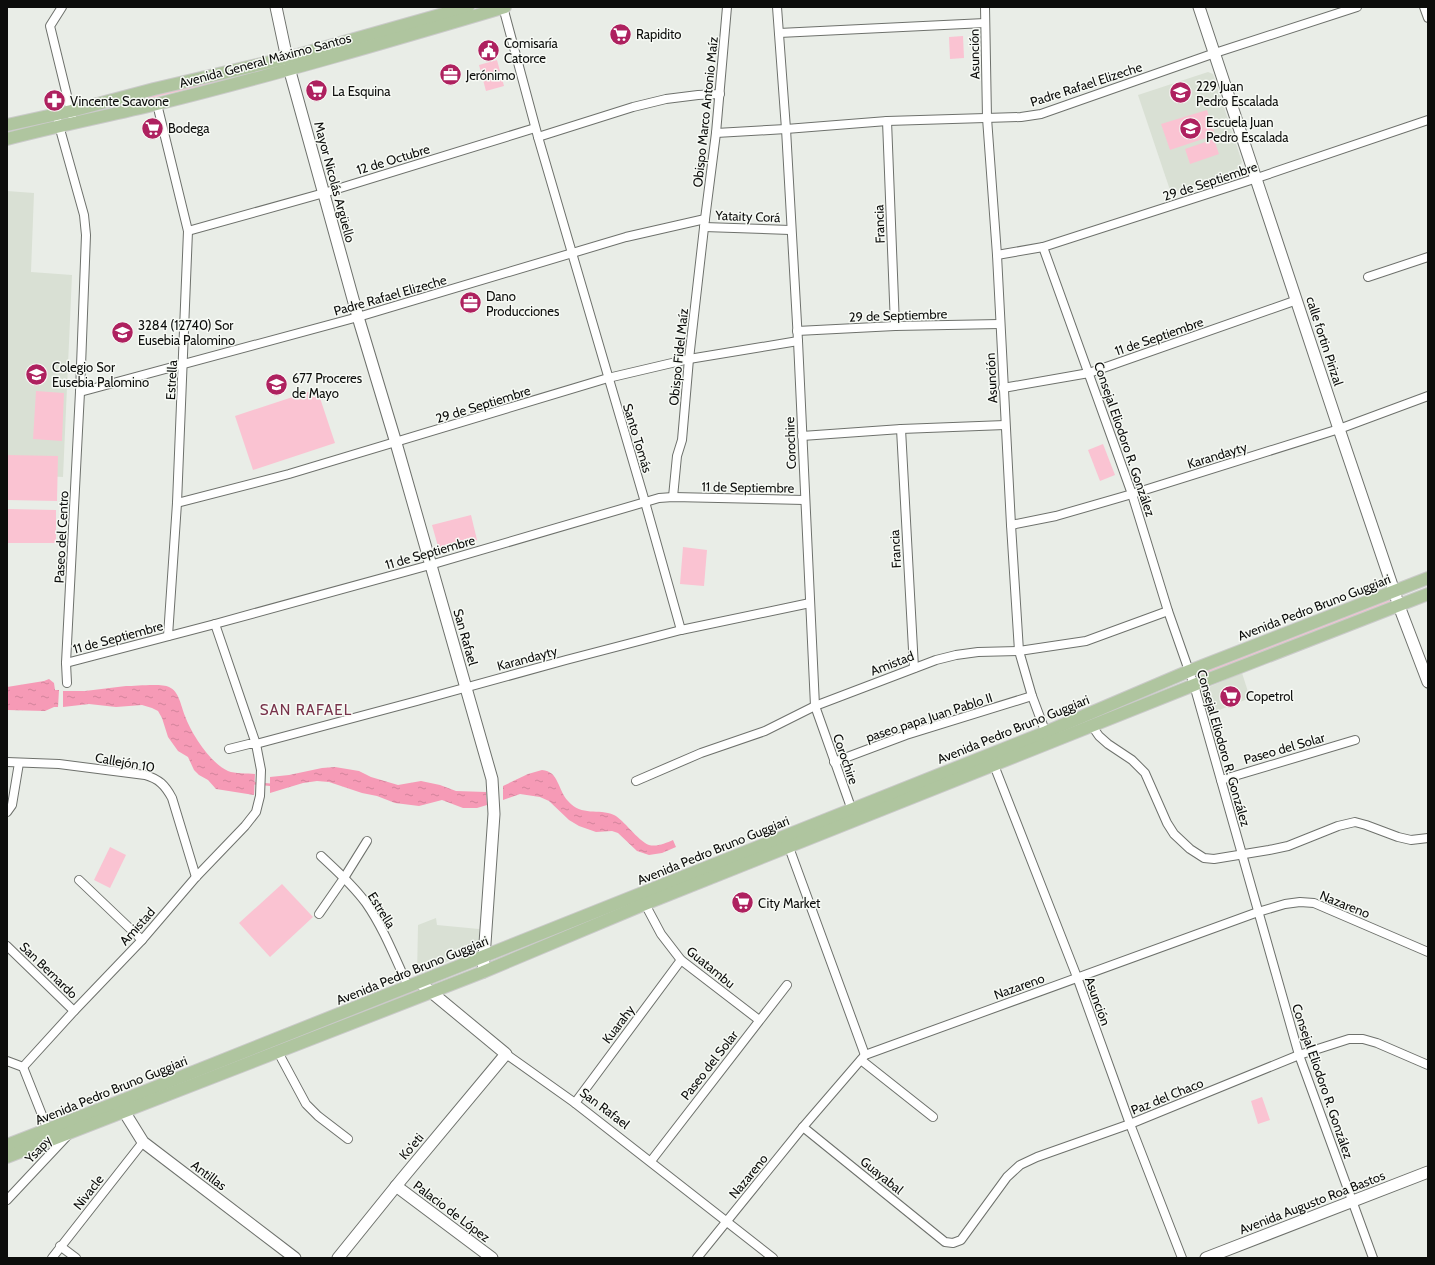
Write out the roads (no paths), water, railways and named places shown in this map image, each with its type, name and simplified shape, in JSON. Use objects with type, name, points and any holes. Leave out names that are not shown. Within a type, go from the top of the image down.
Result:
[{"type":"main road","name":"Avenida General Máximo Santos","points":[[7,125],[56,114],[72,116],[157,104],[468,7]]},
{"type":"main road","name":"Avenida General Máximo Santos","points":[[7,139],[59,126],[72,116],[154,89],[288,63],[401,38],[504,7]]},
{"type":"main road","name":"Avenida Pedro Bruno Guggiari","points":[[7,1157],[71,1132],[121,1107],[414,984],[786,842],[992,760],[1048,737],[1189,671],[1428,578]]},
{"type":"main road","name":"Avenida Pedro Bruno Guggiari","points":[[1048,737],[1092,726],[1428,594]]},
{"type":"main road","name":"Avenida Pedro Bruno Guggiari","points":[[7,1145],[278,1052],[484,972],[786,842]]},
{"type":"street","points":[[62,7],[50,26],[72,116]]},
{"type":"street","name":"Mayor Nicolás Argüello","points":[[276,7],[288,63],[358,317]]},
{"type":"street","name":"Santo Tomás","points":[[504,7],[535,128],[681,630]]},
{"type":"street","name":"Obispo Marco Antonio Maíz","points":[[704,223],[716,133],[727,7]]},
{"type":"street","name":"Corochire","points":[[777,7],[786,129],[790,230],[798,341],[804,500],[815,706],[853,815]]},
{"type":"street","name":"Asunción","points":[[985,7],[987,118],[1019,651],[1032,696],[1048,737]]},
{"type":"street","name":"calle fortin Pirizal","points":[[1199,7],[1399,606],[1428,682]]},
{"type":"street","name":"Padre Rafael Elizeche","points":[[716,133],[887,121],[1021,117],[1041,114],[1215,53],[1357,7]]},
{"type":"street","points":[[1424,7],[1428,18]]},
{"type":"street","points":[[778,33],[985,23]]},
{"type":"street","points":[[538,137],[633,107],[666,99],[720,94]]},
{"type":"street","name":"Estrella","points":[[157,104],[188,231],[178,503],[168,636]]},
{"type":"street","name":"Paseo del Centro","points":[[56,114],[84,215],[86,235],[80,392],[66,663],[67,683]]},
{"type":"street","name":"29 de Septiembre","points":[[996,256],[1043,248],[1428,120]]},
{"type":"street","name":"Francia","points":[[887,121],[895,326]]},
{"type":"street","name":"12 de Octubre","points":[[188,231],[324,193],[535,128]]},
{"type":"street","name":"Padre Rafael Elizeche","points":[[80,392],[358,317],[626,237],[704,223]]},
{"type":"street","name":"Yataity Corá","points":[[704,223],[790,230]]},
{"type":"street","name":"Obispo Fidel Maíz","points":[[673,497],[678,456],[682,440],[689,359],[704,223]]},
{"type":"street","name":"Consejal Eliodoro R. González","points":[[1043,248],[1132,494],[1168,611],[1194,685],[1299,1055],[1373,1258]]},
{"type":"street","points":[[1368,277],[1428,257]]},
{"type":"street","name":"11 de Septiembre","points":[[1003,388],[1089,373],[1297,300]]},
{"type":"street","name":"San Rafael","points":[[358,317],[396,442],[492,779],[494,814],[484,972]]},
{"type":"street","name":"29 de Septiembre","points":[[797,331],[895,326],[1000,324]]},
{"type":"street","name":"29 de Septiembre","points":[[178,503],[289,474],[608,378],[689,359],[798,341]]},
{"type":"street","name":"Karandayty","points":[[1011,525],[1056,516],[1132,494],[1339,429],[1428,396]]},
{"type":"street","points":[[802,436],[901,429],[1005,425]]},
{"type":"street","name":"Francia","points":[[901,429],[914,668]]},
{"type":"street","name":"11 de Septiembre","points":[[66,663],[430,565],[659,498],[804,500]]},
{"type":"street","name":"Karandayty","points":[[229,749],[249,744],[256,744],[681,630],[810,603]]},
{"type":"street","name":"Amistad","points":[[636,780],[701,753],[765,731],[815,706],[936,660],[978,652],[1019,651],[1086,641],[1168,611]]},
{"type":"street","points":[[215,624],[256,744]]},
{"type":"street","name":"paseo papa Juan Pablo II","points":[[834,762],[906,735],[1032,696]]},
{"type":"street","points":[[1092,726],[1099,736],[1108,744],[1132,760],[1145,773],[1167,823],[1174,834],[1181,842],[1204,858],[1214,859],[1288,846],[1338,826],[1355,822],[1398,837],[1412,840],[1428,838]]},
{"type":"street","name":"Paseo del Solar","points":[[1221,780],[1355,740]]},
{"type":"street","name":"Amistad","points":[[23,1067],[142,940],[196,877],[252,817],[258,805],[260,796],[261,770],[256,744]]},
{"type":"street","name":"Asunción","points":[[992,760],[1077,977],[1130,1124],[1182,1258]]},
{"type":"street","name":"Callejón 10","points":[[7,762],[59,764],[145,775],[156,779],[166,787],[172,798],[196,877]]},
{"type":"street","points":[[7,812],[12,805],[19,763]]},
{"type":"street","points":[[319,914],[367,841]]},
{"type":"street","points":[[786,842],[863,1057],[933,1118]]},
{"type":"street","name":"Estrella","points":[[321,856],[344,878],[366,904],[414,984]]},
{"type":"street","points":[[79,880],[142,940]]},
{"type":"street","name":"Nazareno","points":[[697,1258],[803,1127],[863,1057],[1077,977],[1209,931],[1258,912],[1285,904],[1300,902],[1314,903],[1428,952]]},
{"type":"street","name":"Guatambu","points":[[645,904],[661,934],[681,960],[759,1020]]},
{"type":"street","name":"San Bernardo","points":[[7,946],[74,1011]]},
{"type":"street","name":"Kuarahy","points":[[575,1103],[681,960]]},
{"type":"street","name":"San Rafael","points":[[414,984],[430,993],[506,1054],[575,1103],[651,1161],[773,1258]]},
{"type":"street","name":"Paseo del Solar","points":[[651,1161],[787,985]]},
{"type":"street","name":"Paz del Chaco","points":[[945,1242],[961,1240],[1007,1177],[1020,1165],[1037,1157],[1130,1124],[1299,1055],[1349,1039],[1363,1039],[1377,1043],[1428,1065]]},
{"type":"street","points":[[278,1052],[306,1104],[318,1116],[348,1139]]},
{"type":"street","name":"Ko'eti","points":[[338,1258],[506,1054]]},
{"type":"street","points":[[7,1061],[23,1067],[48,1130]]},
{"type":"street","name":"Antillas","points":[[121,1107],[143,1142],[295,1258]]},
{"type":"street","name":"Guayabal","points":[[803,1127],[945,1242]]},
{"type":"street","name":"Ysapy","points":[[7,1200],[71,1132]]},
{"type":"street","name":"Nivacle","points":[[52,1258],[143,1142]]},
{"type":"street","name":"Avenida Augusto Roa Bastos","points":[[1206,1258],[1428,1172]]},
{"type":"street","name":"Palacio de López","points":[[396,1186],[492,1258]]},
{"type":"street","points":[[60,1246],[76,1258]]},
{"type":"water","points":[[49,679],[54,683],[55,690],[59,690],[58,707],[45,711],[7,710],[7,687]]},
{"type":"water","points":[[161,685],[172,689],[179,699],[196,739],[208,755],[221,767],[228,771],[255,774],[254,795],[216,789],[208,780],[199,775],[194,770],[188,757],[178,751],[168,737],[162,718],[158,711],[152,708],[142,705],[116,707],[89,704],[63,707],[63,691],[85,691],[126,686]]},
{"type":"water","points":[[335,767],[359,771],[371,777],[398,785],[421,781],[440,785],[456,791],[486,792],[487,805],[477,808],[463,808],[442,800],[419,806],[395,803],[377,796],[362,793],[329,782],[317,781],[303,783],[270,793],[270,777]]},
{"type":"water","points":[[542,770],[548,771],[552,774],[558,782],[565,797],[573,806],[584,811],[602,812],[614,815],[640,839],[649,845],[658,845],[673,840],[676,847],[662,853],[649,855],[637,851],[618,833],[612,831],[596,832],[579,826],[569,820],[549,801],[540,797],[520,794],[503,800],[503,786],[528,774]]},
{"type":"waterway","points":[[252,783],[273,785]]},
{"type":"place","name":"Rapidito","points":[[620,34]]},
{"type":"place","name":"Comisaría Catorce","points":[[488,50]]},
{"type":"place","name":"Jerónimo","points":[[450,75]]},
{"type":"place","name":"La Esquina","points":[[317,91]]},
{"type":"place","name":"229 Juan Pedro Escalada","points":[[1181,93]]},
{"type":"place","name":"Vincente Scavone","points":[[54,101]]},
{"type":"place","name":"Bodega","points":[[152,128]]},
{"type":"place","name":"Escuela Juan Pedro Escalada","points":[[1190,129]]},
{"type":"place","name":"Dano Producciones","points":[[471,303]]},
{"type":"place","name":"3284 (12740) Sor Eusebia Palomino","points":[[123,332]]},
{"type":"place","name":"Colegio Sor Eusebia Palomino","points":[[37,374]]},
{"type":"place","name":"677 Proceres de Mayo","points":[[277,385]]},
{"type":"place","name":"Copetrol","points":[[1231,696]]},
{"type":"place","name":"City Market","points":[[742,903]]},
{"type":"district","name":"SAN RAFAEL","points":[[306,710]]}]
